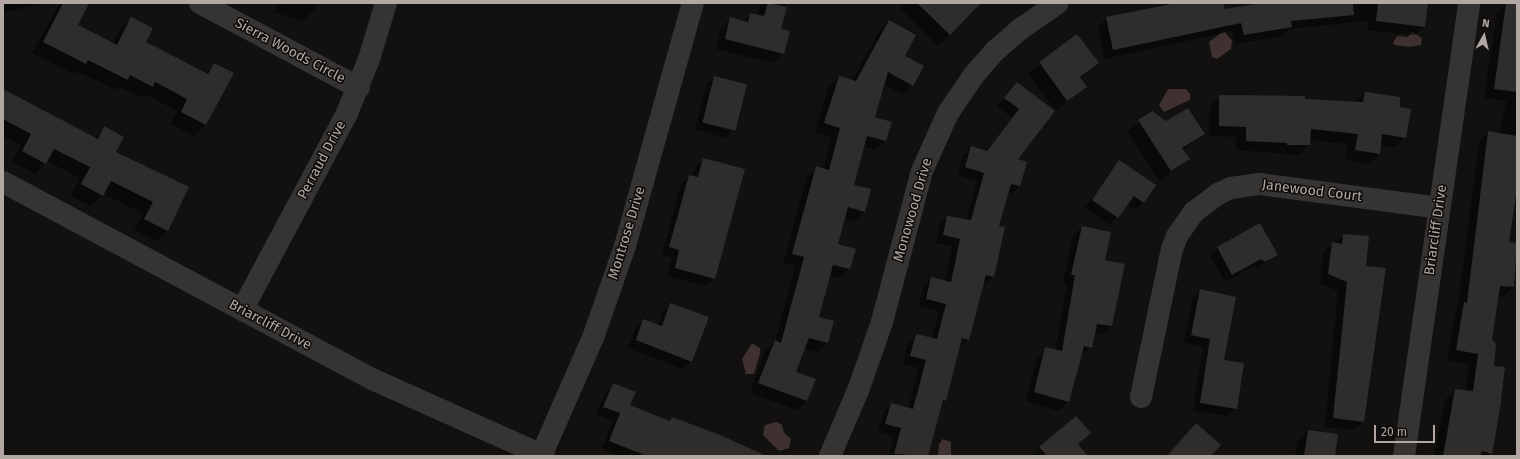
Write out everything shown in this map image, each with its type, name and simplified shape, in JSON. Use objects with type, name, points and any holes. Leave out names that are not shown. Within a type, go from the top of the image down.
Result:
[{"type":"street","name":"Sierra Woods Circle","points":[[200,3],[359,88]]},
{"type":"street","name":"Perraud Drive","points":[[242,310],[359,88],[386,3]]},
{"type":"street","name":"Montrose Drive","points":[[542,456],[594,335],[625,246],[693,3]]},
{"type":"street","name":"Monowood Drive","points":[[830,456],[859,388],[882,322],[922,171],[948,114],[974,74],[995,51],[1019,30],[1058,3]]},
{"type":"street","name":"Briarcliff Drive","points":[[1404,456],[1468,3]]},
{"type":"street","name":"Briarcliff Drive","points":[[3,182],[372,379],[542,456]]},
{"type":"street","name":"Janewood Court","points":[[1141,397],[1172,249],[1178,236],[1194,212],[1218,194],[1231,188],[1260,184],[1440,208]]},
{"type":"shaded area","points":[[1224,31],[1232,41],[1231,49],[1217,59],[1212,57],[1209,42]]},
{"type":"shaded area","points":[[1412,32],[1422,38],[1421,45],[1409,47],[1395,45],[1393,43],[1397,36],[1408,37]]},
{"type":"shaded area","points":[[1168,89],[1186,89],[1190,94],[1190,100],[1164,112],[1159,105]]},
{"type":"shaded area","points":[[752,343],[760,348],[760,353],[754,374],[746,374],[742,359]]},
{"type":"shaded area","points":[[777,422],[782,425],[784,433],[791,439],[789,448],[779,451],[763,435],[765,425]]},
{"type":"shaded area","points":[[943,439],[951,442],[951,456],[938,456],[939,444]]},
{"type":"building","points":[[63,3],[89,3],[78,25],[117,45],[131,17],[153,28],[146,42],[208,74],[214,63],[234,73],[206,125],[181,112],[187,99],[155,82],[153,87],[130,75],[128,80],[88,60],[86,64],[43,42]]},
{"type":"building","points":[[768,3],[787,7],[781,29],[790,31],[784,54],[725,39],[730,17],[748,22],[750,13],[764,16]]},
{"type":"building","points":[[917,3],[981,3],[950,35]]},
{"type":"building","points":[[1176,3],[1223,3],[1225,9],[1261,3],[1353,3],[1354,15],[1291,21],[1292,27],[1244,35],[1241,23],[1113,50],[1106,17]]},
{"type":"building","points":[[1378,3],[1428,3],[1425,27],[1376,21]]},
{"type":"building","points":[[1506,3],[1517,3],[1517,92],[1494,89]]},
{"type":"building","points":[[889,20],[916,35],[905,56],[924,66],[913,86],[888,72],[875,117],[892,122],[886,141],[867,136],[854,185],[871,189],[865,212],[848,207],[838,244],[856,249],[850,269],[833,265],[819,317],[834,321],[828,343],[809,338],[796,372],[816,379],[807,401],[758,383],[775,340],[781,343],[804,257],[792,254],[816,166],[829,170],[840,128],[824,123],[839,76],[856,81]]},
{"type":"building","points":[[1077,34],[1099,63],[1080,77],[1087,87],[1067,101],[1039,62]]},
{"type":"building","points":[[714,76],[747,84],[735,131],[702,123]]},
{"type":"building","points":[[1017,82],[1055,111],[1018,159],[1027,162],[1020,186],[1011,184],[999,226],[1005,227],[994,277],[986,275],[969,340],[962,338],[946,401],[943,400],[928,456],[894,454],[901,428],[885,424],[891,403],[913,409],[926,360],[910,356],[916,334],[937,339],[946,304],[926,299],[931,277],[951,282],[960,239],[943,235],[947,216],[971,220],[984,173],[965,167],[971,146],[987,151],[1019,109],[1004,98]]},
{"type":"building","points":[[3,89],[98,139],[104,126],[124,137],[116,152],[189,187],[168,231],[144,219],[153,202],[111,181],[103,196],[81,184],[90,167],[54,149],[46,164],[22,151],[31,134],[3,119]]},
{"type":"building","points":[[1365,92],[1400,97],[1400,107],[1411,109],[1406,138],[1382,134],[1380,154],[1355,150],[1358,134],[1311,129],[1310,145],[1287,145],[1287,143],[1246,141],[1246,127],[1219,126],[1219,95],[1305,96],[1305,99],[1363,102]]},
{"type":"building","points":[[1188,108],[1205,134],[1182,148],[1190,159],[1171,171],[1138,120],[1152,111],[1166,121]]},
{"type":"building","points":[[1488,131],[1517,136],[1517,188],[1509,242],[1517,243],[1514,287],[1500,286],[1492,340],[1496,344],[1494,366],[1505,367],[1500,409],[1492,454],[1482,451],[1480,456],[1443,456],[1455,389],[1473,391],[1478,354],[1456,350],[1464,302],[1467,303]]},
{"type":"building","points":[[703,158],[745,169],[715,279],[675,268],[679,250],[669,247],[689,175],[698,177]]},
{"type":"building","points":[[1119,160],[1156,185],[1144,203],[1134,196],[1118,218],[1092,200]]},
{"type":"building","points":[[1260,223],[1278,255],[1265,262],[1261,259],[1232,275],[1217,247]]},
{"type":"building","points":[[1082,226],[1111,232],[1105,260],[1125,264],[1112,326],[1097,324],[1092,348],[1084,346],[1069,402],[1034,392],[1045,347],[1062,351],[1075,275],[1071,275]]},
{"type":"building","points":[[1343,234],[1369,236],[1366,266],[1386,268],[1364,422],[1333,418],[1347,282],[1328,274],[1332,242],[1342,244]]},
{"type":"building","points":[[1200,289],[1236,297],[1224,360],[1244,363],[1237,409],[1200,403],[1210,339],[1191,335]]},
{"type":"building","points":[[670,303],[709,317],[692,362],[636,340],[643,319],[662,326]]},
{"type":"building","points":[[613,383],[636,392],[630,405],[670,421],[672,417],[720,435],[767,456],[647,456],[609,441],[620,413],[603,407]]},
{"type":"building","points":[[1076,416],[1091,433],[1078,444],[1088,456],[1047,456],[1039,447]]},
{"type":"building","points":[[1196,423],[1221,445],[1211,456],[1167,456]]},
{"type":"building","points":[[1308,430],[1338,434],[1335,456],[1304,456]]}]
